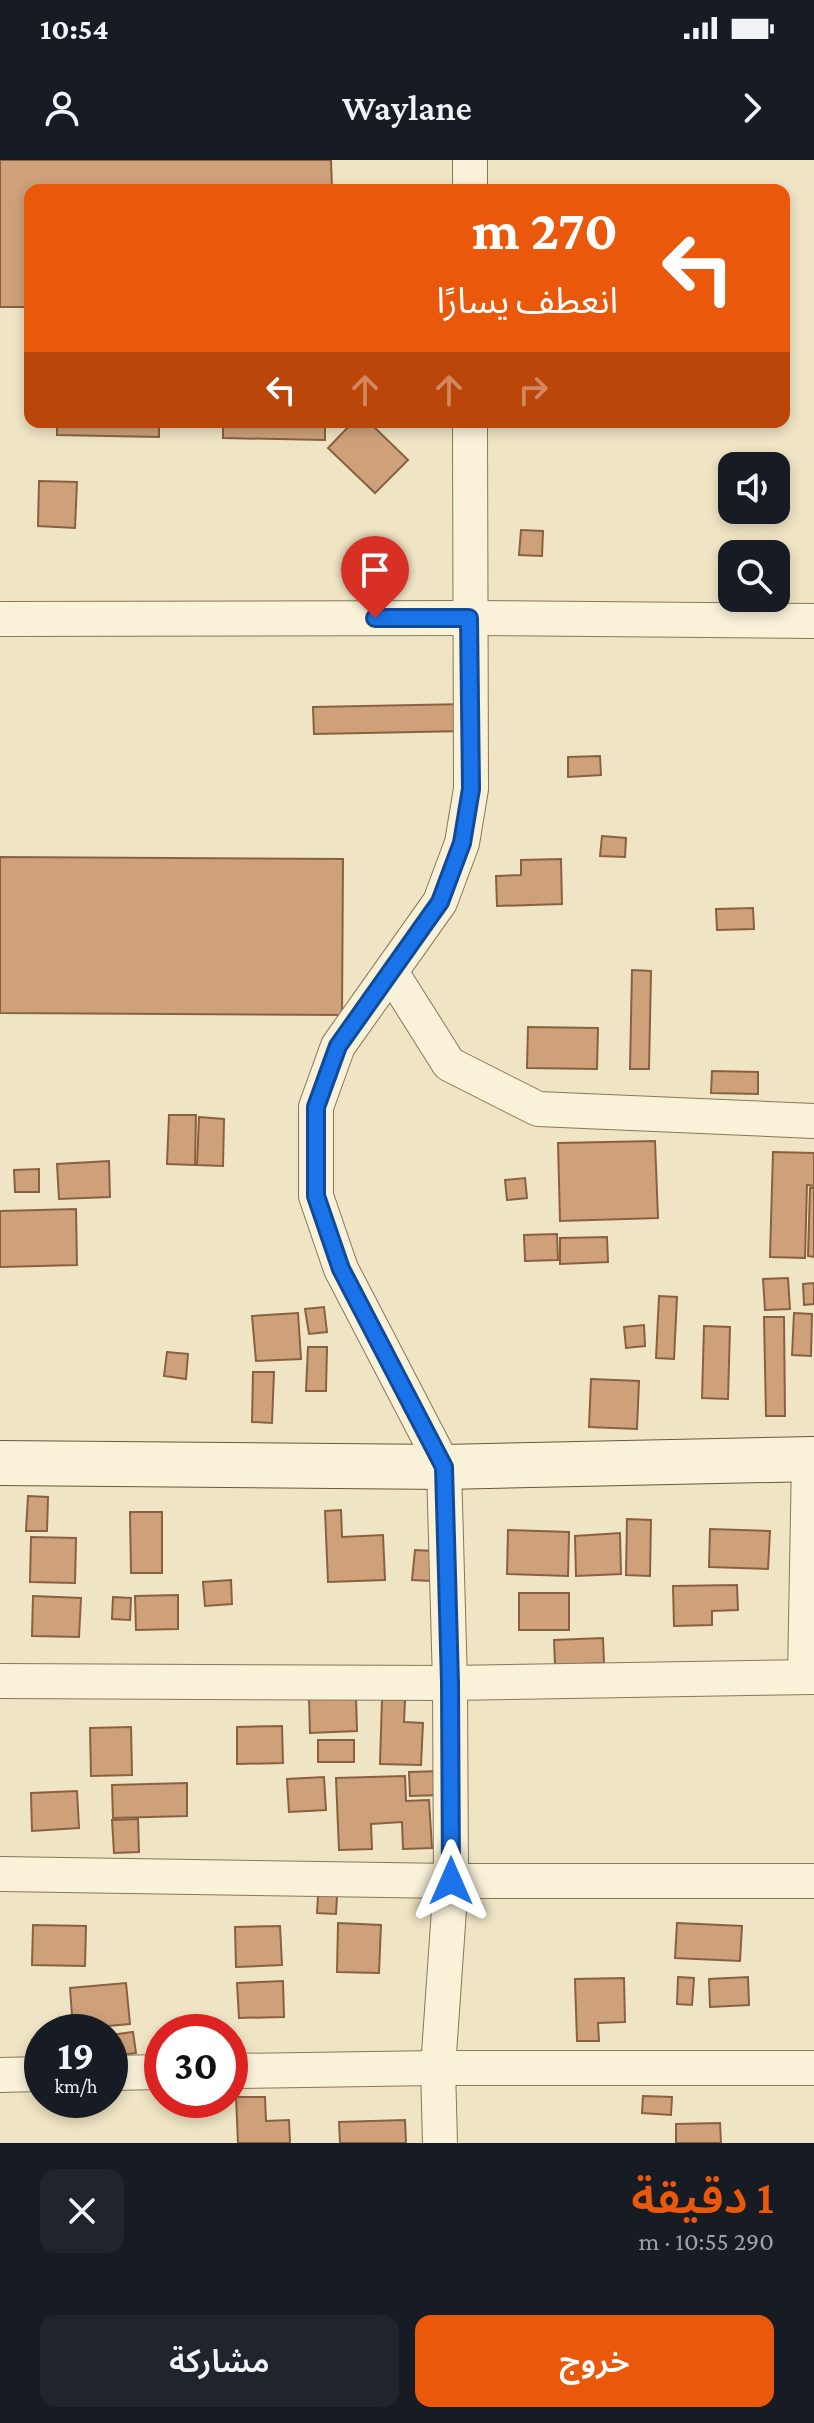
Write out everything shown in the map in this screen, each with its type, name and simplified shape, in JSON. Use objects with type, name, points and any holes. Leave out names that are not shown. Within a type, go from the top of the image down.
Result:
[{"type":"street","points":[[470,160],[470,184]]},
{"type":"street","points":[[440,2143],[438,2068],[451,1881],[444,1467],[341,1269],[316,1196],[316,1107],[338,1046],[440,902],[462,843],[471,789],[470,428]]},
{"type":"street","points":[[0,619],[814,621]]},
{"type":"street","points":[[391,972],[449,1064],[538,1109],[814,1121]]},
{"type":"street","points":[[0,1463],[444,1467],[812,1459],[810,1677],[450,1683],[0,1681]]},
{"type":"street","points":[[0,1874],[451,1881],[814,1881]]},
{"type":"street","points":[[248,2071],[814,2068]]},
{"type":"street","points":[[0,2075],[24,2074]]},
{"type":"building","points":[[0,160],[331,160],[332,184],[24,184],[24,307],[0,307]]},
{"type":"building","points":[[57,428],[159,428],[159,437],[57,435]]},
{"type":"building","points":[[223,428],[325,428],[325,440],[223,438]]},
{"type":"building","points":[[347,428],[375,428],[408,460],[375,493],[328,448]]},
{"type":"building","points":[[39,481],[77,482],[75,528],[38,526]]},
{"type":"building","points":[[521,530],[543,531],[542,556],[519,555]]},
{"type":"building","points":[[466,704],[466,731],[314,734],[313,707]]},
{"type":"building","points":[[600,756],[601,775],[568,777],[568,757]]},
{"type":"building","points":[[602,836],[626,838],[625,857],[600,856]]},
{"type":"building","points":[[0,857],[343,859],[342,1015],[0,1013]]},
{"type":"building","points":[[561,859],[562,904],[497,906],[496,876],[521,875],[521,860]]},
{"type":"building","points":[[753,908],[754,929],[717,930],[716,909]]},
{"type":"building","points":[[632,970],[651,971],[649,1069],[630,1069]]},
{"type":"building","points":[[528,1027],[598,1028],[597,1069],[527,1068]]},
{"type":"building","points":[[712,1071],[758,1072],[758,1094],[711,1093]]},
{"type":"building","points":[[169,1115],[196,1115],[195,1165],[167,1164]]},
{"type":"building","points":[[199,1117],[224,1119],[223,1166],[197,1165]]},
{"type":"building","points":[[655,1141],[658,1218],[560,1221],[558,1143]]},
{"type":"building","points":[[773,1152],[814,1153],[814,1186],[807,1185],[805,1258],[770,1257]]},
{"type":"building","points":[[109,1161],[110,1197],[59,1199],[57,1164]]},
{"type":"building","points":[[39,1169],[39,1192],[15,1192],[14,1170]]},
{"type":"building","points":[[525,1178],[527,1198],[507,1200],[505,1180]]},
{"type":"building","points":[[810,1188],[814,1188],[814,1257],[808,1256]]},
{"type":"building","points":[[76,1209],[77,1265],[0,1267],[0,1211]]},
{"type":"building","points":[[557,1234],[558,1260],[525,1261],[524,1235]]},
{"type":"building","points":[[607,1237],[608,1262],[560,1264],[560,1238]]},
{"type":"building","points":[[788,1278],[790,1309],[765,1310],[763,1279]]},
{"type":"building","points":[[814,1283],[814,1304],[804,1305],[803,1284]]},
{"type":"building","points":[[659,1296],[677,1297],[674,1359],[656,1358]]},
{"type":"building","points":[[324,1307],[327,1332],[309,1334],[305,1309]]},
{"type":"building","points":[[298,1313],[301,1359],[256,1361],[252,1316]]},
{"type":"building","points":[[794,1313],[812,1314],[811,1356],[792,1355]]},
{"type":"building","points":[[764,1317],[784,1317],[785,1416],[766,1416]]},
{"type":"building","points":[[644,1325],[645,1346],[626,1348],[624,1327]]},
{"type":"building","points":[[704,1326],[730,1327],[728,1399],[702,1398]]},
{"type":"building","points":[[308,1347],[327,1347],[326,1391],[306,1391]]},
{"type":"building","points":[[167,1352],[188,1354],[186,1379],[164,1376]]},
{"type":"building","points":[[253,1372],[274,1372],[272,1423],[252,1422]]},
{"type":"building","points":[[591,1379],[639,1381],[637,1429],[589,1427]]},
{"type":"building","points":[[28,1496],[48,1497],[47,1531],[26,1531]]},
{"type":"building","points":[[341,1510],[342,1537],[383,1535],[385,1580],[328,1582],[325,1511]]},
{"type":"building","points":[[130,1512],[162,1512],[162,1573],[131,1573]]},
{"type":"building","points":[[627,1519],[651,1520],[650,1576],[626,1575]]},
{"type":"building","points":[[710,1529],[770,1531],[768,1569],[709,1567]]},
{"type":"building","points":[[508,1530],[569,1532],[568,1576],[507,1574]]},
{"type":"building","points":[[620,1533],[621,1574],[576,1576],[575,1536]]},
{"type":"building","points":[[31,1537],[76,1538],[75,1583],[30,1582]]},
{"type":"building","points":[[415,1550],[433,1551],[431,1581],[412,1580]]},
{"type":"building","points":[[231,1580],[232,1604],[205,1606],[203,1582]]},
{"type":"building","points":[[737,1585],[738,1610],[712,1611],[712,1625],[674,1626],[673,1586]]},
{"type":"building","points":[[519,1593],[569,1593],[569,1630],[519,1630]]},
{"type":"building","points":[[178,1595],[178,1629],[136,1630],[135,1596]]},
{"type":"building","points":[[33,1596],[81,1598],[79,1637],[32,1636]]},
{"type":"building","points":[[113,1597],[131,1598],[130,1620],[112,1619]]},
{"type":"building","points":[[603,1638],[604,1663],[555,1665],[554,1640]]},
{"type":"building","points":[[356,1696],[357,1731],[310,1733],[309,1697]]},
{"type":"building","points":[[382,1699],[405,1700],[404,1722],[423,1723],[421,1765],[380,1764]]},
{"type":"building","points":[[282,1726],[283,1763],[237,1764],[237,1727]]},
{"type":"building","points":[[131,1727],[132,1775],[91,1776],[90,1728]]},
{"type":"building","points":[[318,1740],[354,1740],[354,1762],[318,1762]]},
{"type":"building","points":[[441,1771],[441,1795],[410,1796],[409,1772]]},
{"type":"building","points":[[405,1776],[406,1801],[429,1800],[432,1848],[403,1849],[402,1822],[371,1824],[372,1849],[339,1850],[336,1778]]},
{"type":"building","points":[[324,1777],[326,1810],[289,1812],[287,1779]]},
{"type":"building","points":[[187,1783],[187,1816],[113,1818],[112,1785]]},
{"type":"building","points":[[77,1791],[79,1828],[32,1831],[31,1793]]},
{"type":"building","points":[[138,1819],[139,1852],[114,1853],[112,1820]]},
{"type":"building","points":[[318,1896],[337,1896],[336,1914],[317,1913]]},
{"type":"building","points":[[338,1923],[381,1925],[379,1973],[337,1972]]},
{"type":"building","points":[[677,1923],[742,1926],[740,1961],[675,1958]]},
{"type":"building","points":[[33,1925],[86,1926],[85,1966],[32,1965]]},
{"type":"building","points":[[280,1926],[282,1965],[236,1967],[235,1927]]},
{"type":"building","points":[[678,1977],[694,1978],[692,2005],[677,2004]]},
{"type":"building","points":[[748,1977],[749,2005],[710,2007],[709,1979]]},
{"type":"building","points":[[624,1978],[625,2022],[598,2023],[599,2041],[577,2041],[575,1979]]},
{"type":"building","points":[[283,1981],[284,2017],[248,2018],[248,2014],[239,2014],[237,1983]]},
{"type":"building","points":[[126,1983],[130,2024],[128,2014],[72,2014],[70,1988]]},
{"type":"building","points":[[133,2032],[136,2053],[128,2054],[128,2033]]},
{"type":"building","points":[[643,2096],[672,2097],[671,2115],[642,2113]]},
{"type":"building","points":[[248,2097],[265,2097],[266,2121],[289,2120],[290,2143],[238,2143],[237,2118],[248,2118]]},
{"type":"building","points":[[405,2120],[406,2143],[340,2143],[339,2122]]},
{"type":"building","points":[[720,2123],[721,2143],[676,2143],[676,2124]]},
{"type":"route","points":[[375,618],[469,618],[471,789],[462,843],[440,902],[338,1046],[316,1107],[316,1196],[341,1269],[444,1467],[451,1881]]}]
